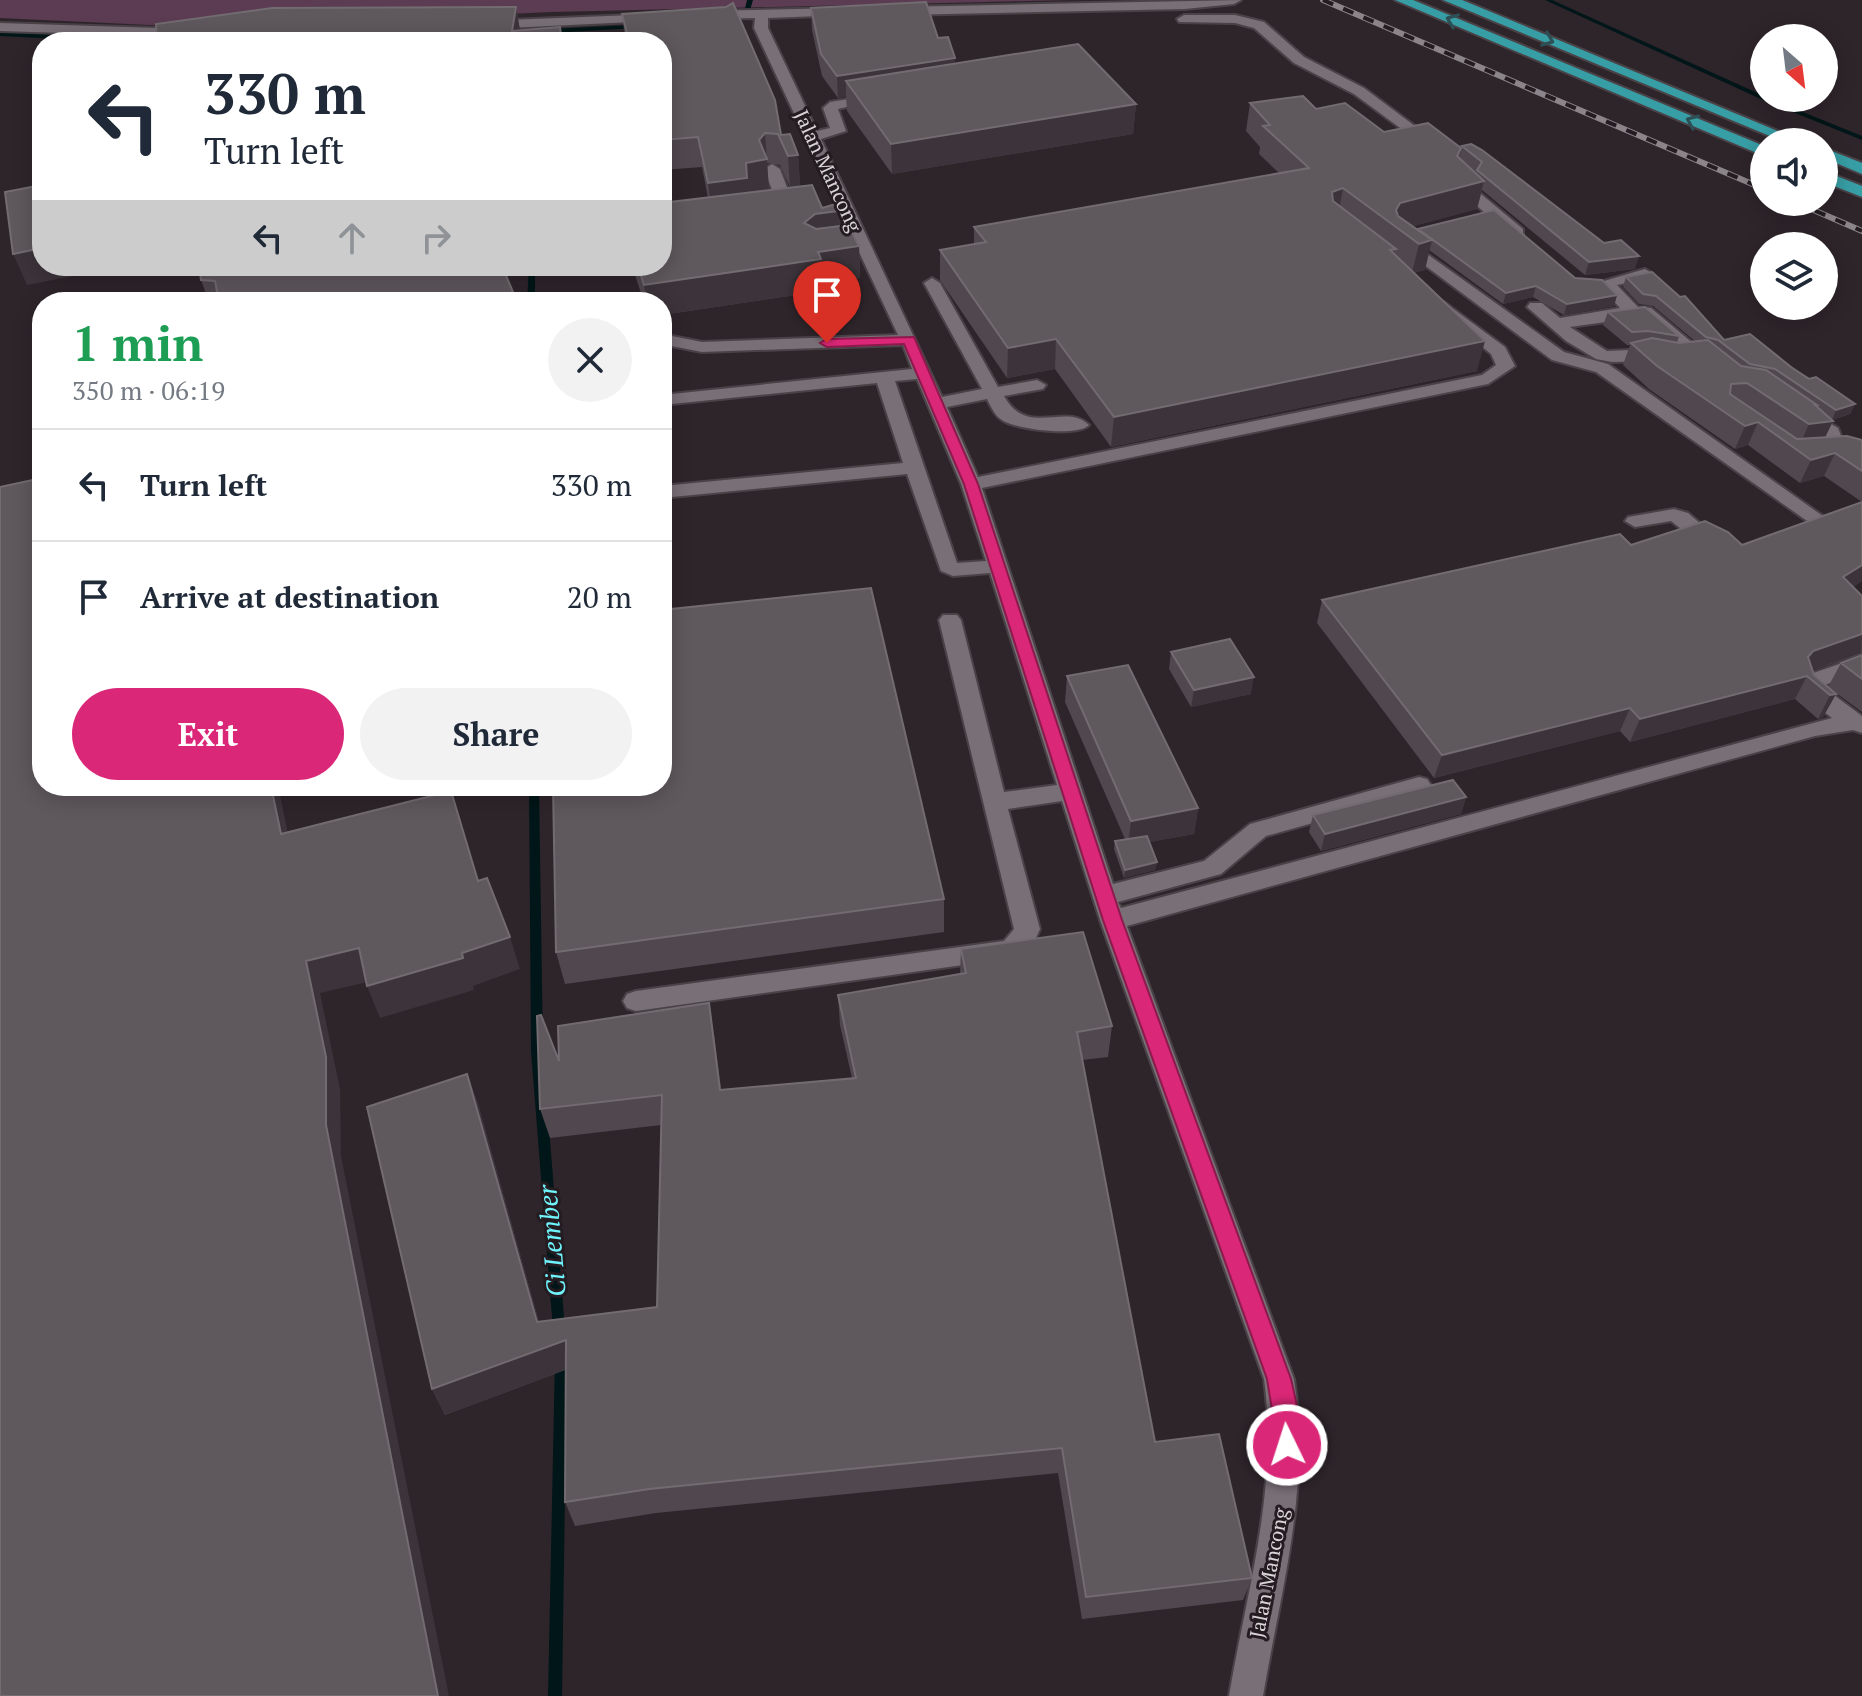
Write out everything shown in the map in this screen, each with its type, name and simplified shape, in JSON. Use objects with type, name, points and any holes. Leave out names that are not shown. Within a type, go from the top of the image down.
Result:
[{"type":"highway","points":[[1402,0],[1750,145]]},
{"type":"highway","points":[[1450,0],[1763,128]]},
{"type":"highway","points":[[1838,159],[1862,169]]},
{"type":"highway","points":[[1838,182],[1862,192]]},
{"type":"street","points":[[886,11],[1185,5],[1234,0]]},
{"type":"street","points":[[963,10],[987,17],[1044,20],[1235,19],[1252,22],[1264,28],[1299,60],[1359,91],[1452,163],[1469,177],[1460,182],[1461,185],[1487,215],[1527,239]]},
{"type":"street","points":[[697,15],[756,18],[855,11]]},
{"type":"street","points":[[471,26],[586,28],[667,17]]},
{"type":"street","points":[[719,30],[756,18]]},
{"type":"street","name":"Jalan Mancong","points":[[756,18],[812,136],[852,248],[909,340],[971,484],[1112,920],[1279,1379],[1287,1417],[1287,1473],[1280,1530],[1246,1696]]},
{"type":"street","points":[[0,27],[50,32]]},
{"type":"street","points":[[812,136],[839,131],[830,108],[835,105],[900,95]]},
{"type":"street","points":[[772,169],[783,195]]},
{"type":"street","points":[[1417,233],[1400,240],[1558,356],[1602,368],[1825,517],[1794,527]]},
{"type":"street","points":[[1585,285],[1645,274]]},
{"type":"street","points":[[932,283],[990,394],[1005,415],[1022,423],[1080,425]]},
{"type":"street","points":[[1605,283],[1633,312]]},
{"type":"street","points":[[971,484],[1380,402],[1500,374],[1506,366],[1499,351],[1430,295]]},
{"type":"street","points":[[1536,307],[1558,324],[1608,356],[1643,352],[1670,358],[1702,356],[1653,317],[1633,312],[1558,324]]},
{"type":"street","points":[[672,341],[702,347],[909,340]]},
{"type":"street","points":[[672,399],[924,373]]},
{"type":"street","points":[[884,377],[948,566],[953,570],[997,566]]},
{"type":"street","points":[[937,403],[1037,385]]},
{"type":"street","points":[[1784,399],[1831,432],[1837,450]]},
{"type":"street","points":[[1814,455],[1837,450],[1862,457]]},
{"type":"street","points":[[672,491],[917,467]]},
{"type":"street","points":[[1635,521],[1666,512],[1676,514],[1713,546],[1725,549],[1740,547]]},
{"type":"street","points":[[636,1001],[1010,950],[1023,940],[1027,929],[950,620]]},
{"type":"street","points":[[1858,724],[1813,692],[1810,682],[1862,663]]},
{"type":"street","points":[[1112,920],[1815,728],[1858,724]]},
{"type":"street","points":[[1104,895],[1153,886],[1212,868],[1258,830],[1419,785]]},
{"type":"street","points":[[995,802],[1069,792]]},
{"type":"shaded area","points":[[0,0],[1071,0],[552,12],[213,28],[0,18]]},
{"type":"building","points":[[926,2],[938,38],[948,37],[955,58],[837,76],[821,54],[811,8]]},
{"type":"building","points":[[733,3],[775,100],[781,135],[790,134],[798,155],[788,156],[778,134],[765,133],[759,140],[767,159],[746,163],[747,178],[708,183],[698,137],[672,139],[672,32],[627,32],[622,14],[726,7]]},
{"type":"building","points":[[516,7],[512,31],[560,27],[561,32],[156,32],[156,24],[272,8]]},
{"type":"building","points":[[1078,44],[1136,104],[891,144],[846,81]]},
{"type":"building","points":[[1303,96],[1316,109],[1345,103],[1384,132],[1428,123],[1461,148],[1457,156],[1484,181],[1400,203],[1396,210],[1398,216],[1432,240],[1419,244],[1343,188],[1332,192],[1333,201],[1396,249],[1390,250],[1485,341],[1114,417],[1056,339],[1008,348],[940,250],[986,242],[974,227],[1309,168],[1263,126],[1270,125],[1250,103]]},
{"type":"building","points":[[1471,144],[1604,243],[1621,240],[1639,256],[1589,262],[1477,170],[1482,162],[1462,146]]},
{"type":"building","points":[[812,185],[822,208],[836,204],[839,211],[815,214],[804,223],[816,229],[848,225],[859,246],[818,252],[821,259],[644,285],[641,276],[672,276],[672,202]]},
{"type":"building","points":[[32,187],[32,250],[13,254],[5,192]]},
{"type":"building","points":[[1494,210],[1575,278],[1602,280],[1617,295],[1567,304],[1536,286],[1506,293],[1418,229]]},
{"type":"building","points":[[1652,272],[1680,297],[1685,296],[1724,340],[1750,334],[1809,379],[1816,377],[1855,404],[1836,410],[1775,369],[1750,364],[1718,340],[1706,337],[1656,296],[1643,294],[1626,277]]},
{"type":"building","points":[[200,276],[506,276],[513,292],[217,292],[215,281],[201,280]]},
{"type":"building","points":[[1645,307],[1679,336],[1632,332],[1608,312]]},
{"type":"building","points":[[1652,338],[1679,343],[1708,340],[1741,366],[1766,370],[1817,405],[1833,421],[1809,424],[1747,383],[1731,384],[1730,394],[1797,439],[1847,436],[1862,440],[1862,471],[1835,453],[1811,460],[1758,422],[1745,426],[1657,366],[1631,343]]},
{"type":"building","points":[[32,480],[32,796],[273,796],[281,834],[431,796],[452,796],[478,881],[487,878],[510,937],[462,953],[463,958],[367,986],[359,948],[306,961],[326,1057],[326,1125],[438,1696],[0,1696],[0,487]]},
{"type":"building","points":[[1862,502],[1862,565],[1843,577],[1862,596],[1862,634],[1813,651],[1808,657],[1814,675],[1836,694],[1830,695],[1807,676],[1640,719],[1630,708],[1442,755],[1322,600],[1620,534],[1631,545],[1705,521],[1728,532],[1742,545]]},
{"type":"building","points":[[871,588],[944,899],[556,952],[553,796],[672,796],[672,609]]},
{"type":"building","points":[[1230,639],[1254,677],[1194,690],[1171,652]]},
{"type":"building","points":[[1862,655],[1862,679],[1841,663]]},
{"type":"building","points":[[1128,665],[1198,808],[1131,821],[1067,676]]},
{"type":"building","points":[[1453,780],[1466,797],[1325,834],[1313,815]]},
{"type":"building","points":[[1147,836],[1157,862],[1125,870],[1115,841]]},
{"type":"building","points":[[1083,932],[1112,1026],[1077,1032],[1155,1442],[1219,1434],[1252,1578],[1086,1597],[1062,1448],[649,1489],[565,1502],[566,1340],[432,1389],[367,1107],[467,1074],[537,1322],[657,1307],[662,1095],[540,1109],[537,1016],[541,1015],[559,1061],[558,1026],[709,1003],[720,1090],[856,1078],[838,995],[966,973],[961,949]]},
{"type":"waterway","name":"Ci Lember","points":[[727,20],[745,19],[750,0]]},
{"type":"waterway","points":[[1548,0],[1765,99],[1862,138]]},
{"type":"waterway","name":"Ci Lember","points":[[551,31],[635,27]]},
{"type":"waterway","points":[[0,34],[32,36]]},
{"type":"waterway","name":"Ci Lember","points":[[531,292],[532,276]]},
{"type":"waterway","name":"Ci Lember","points":[[534,796],[537,1051],[559,1330]]},
{"type":"waterway","name":"Ci Lember","points":[[555,1696],[561,1358]]},
{"type":"railway","points":[[1323,0],[1750,183]]},
{"type":"railway","points":[[1827,216],[1862,231]]},
{"type":"route","points":[[827,343],[909,340],[971,484],[1011,617],[1112,920],[1279,1379],[1287,1417],[1287,1445]]}]
